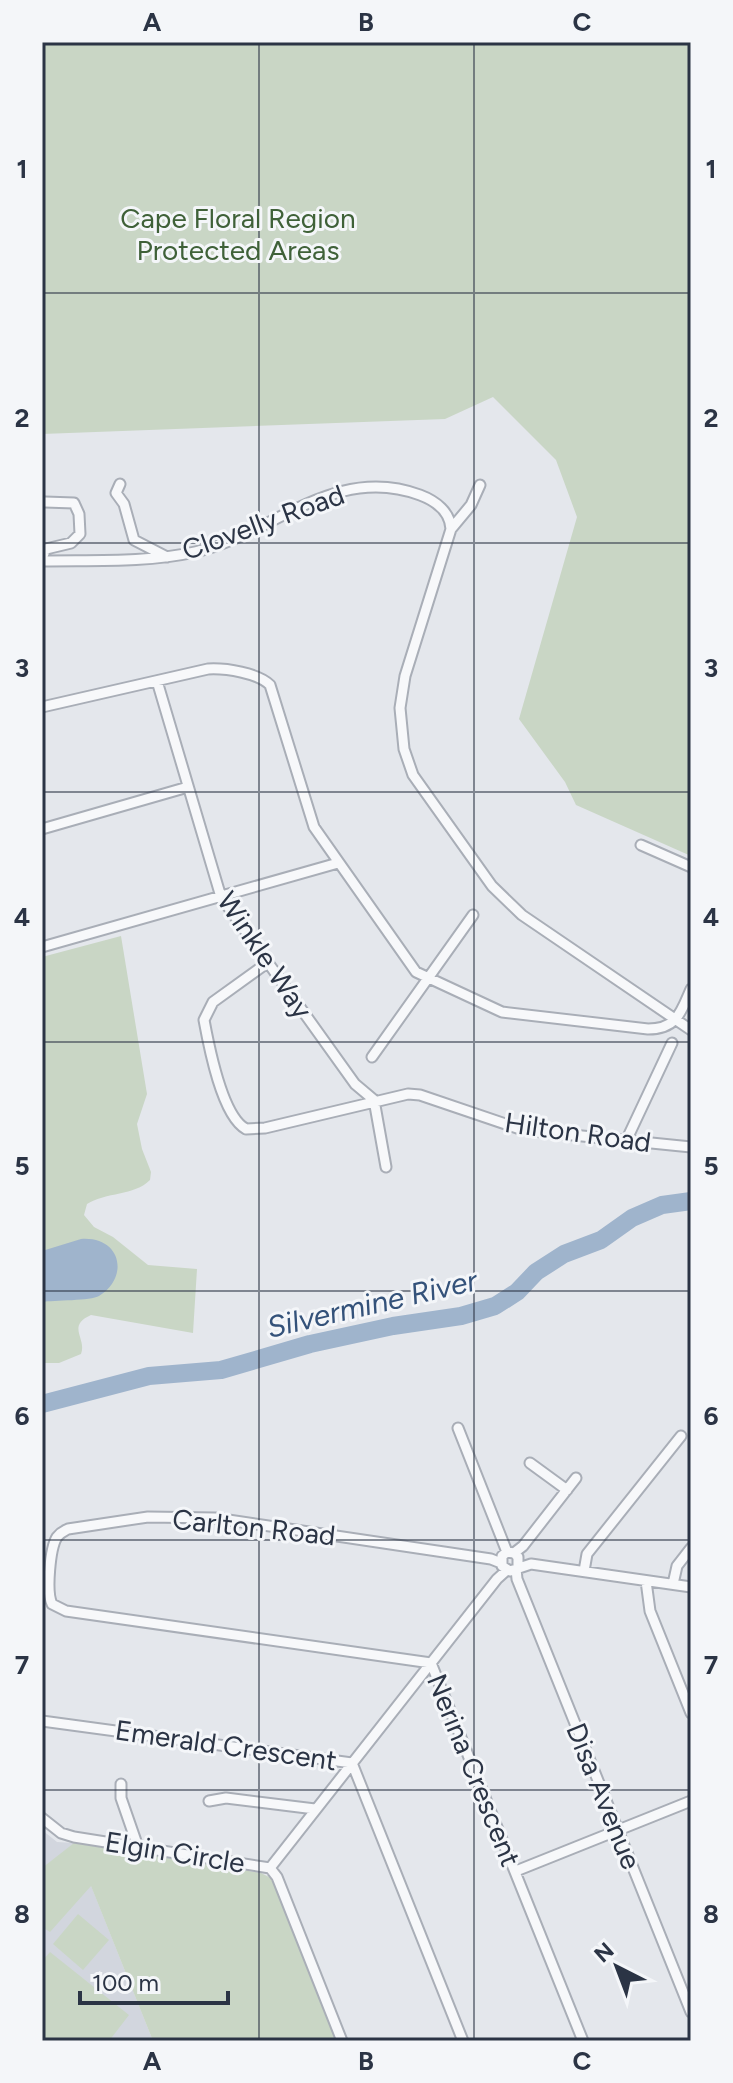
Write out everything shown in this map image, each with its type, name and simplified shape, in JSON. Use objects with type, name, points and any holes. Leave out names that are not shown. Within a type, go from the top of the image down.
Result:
[{"type":"street","points":[[120,484],[116,493],[124,504],[134,540],[167,557]]},
{"type":"street","points":[[480,485],[471,505],[451,529],[405,676],[401,732],[413,775],[492,886],[522,915],[691,1030]]},
{"type":"street","name":"Clovelly Road","points":[[42,559],[148,560],[167,557],[215,546],[295,508],[347,489],[362,487],[381,487],[425,496],[446,512],[451,529]]},
{"type":"street","points":[[42,559],[49,547],[71,543],[80,534],[79,514],[74,503],[45,502]]},
{"type":"street","points":[[42,707],[217,668],[267,681],[311,820],[414,970],[426,979],[509,1013],[648,1029],[663,1029],[674,1021],[691,989]]},
{"type":"street","name":"Winkle Way","points":[[157,681],[221,897],[355,1084],[374,1100]]},
{"type":"street","points":[[42,829],[188,787]]},
{"type":"street","points":[[641,845],[691,867]]},
{"type":"street","points":[[42,947],[338,863]]},
{"type":"street","points":[[372,1057],[473,915]]},
{"type":"street","name":"Hilton Road","points":[[267,963],[213,1002],[204,1020],[233,1119],[246,1129],[255,1130],[398,1095],[420,1095],[523,1130],[691,1147]]},
{"type":"street","points":[[626,1141],[672,1043]]},
{"type":"street","points":[[374,1100],[386,1167]]},
{"type":"street","name":"Disa Avenue","points":[[458,1428],[509,1563],[691,2012]]},
{"type":"street","points":[[584,1571],[587,1554],[681,1436]]},
{"type":"street","points":[[530,1463],[567,1490]]},
{"type":"street","points":[[270,1868],[576,1478]]},
{"type":"street","name":"Carlton Road","points":[[66,1611],[52,1604],[47,1592],[55,1542],[60,1533],[68,1529],[148,1517],[225,1519],[509,1563],[691,1587]]},
{"type":"street","points":[[673,1584],[677,1566],[691,1548]]},
{"type":"street","points":[[646,1581],[650,1611],[691,1713]]},
{"type":"street","name":"Nerina Crescent","points":[[66,1611],[431,1663],[583,2041]]},
{"type":"street","name":"Emerald Crescent","points":[[42,1721],[352,1763],[463,2041]]},
{"type":"street","points":[[121,1784],[121,1798],[138,1847]]},
{"type":"street","points":[[209,1801],[226,1798],[315,1809]]},
{"type":"street","points":[[516,1871],[691,1801]]},
{"type":"street","name":"Elgin Circle","points":[[42,1818],[66,1835],[270,1868],[277,1877],[342,2041]]},
{"type":"shaded area","points":[[42,1830],[57,1842],[74,1843],[153,2041],[42,2041]]},
{"type":"green space","name":"Cape Floral Region Protected Areas","points":[[42,42],[691,42],[691,856],[576,805],[565,782],[519,719],[577,517],[556,460],[493,397],[445,419],[42,434]]},
{"type":"green space","points":[[121,936],[147,1094],[137,1124],[151,1172],[150,1180],[136,1189],[87,1204],[84,1215],[94,1227],[113,1237],[148,1265],[197,1269],[193,1333],[91,1315],[78,1328],[81,1354],[59,1363],[42,1363],[42,957]]},
{"type":"green space","points":[[74,1843],[261,1873],[271,1878],[334,2031],[334,2041],[153,2041],[91,1886],[50,1932],[42,1927],[42,1868]]},
{"type":"green space","points":[[78,1914],[109,1940],[83,1970],[53,1944]]},
{"type":"green space","points":[[50,1952],[129,2015],[109,2041],[42,2041],[42,1961]]},
{"type":"water","points":[[81,1239],[95,1240],[112,1251],[117,1259],[115,1279],[95,1298],[42,1302],[42,1251]]},
{"type":"waterway","name":"Silvermine River","points":[[42,1404],[149,1376],[221,1370],[310,1344],[393,1326],[461,1316],[495,1306],[517,1292],[536,1272],[564,1254],[601,1240],[632,1218],[662,1205],[691,1201]]}]
